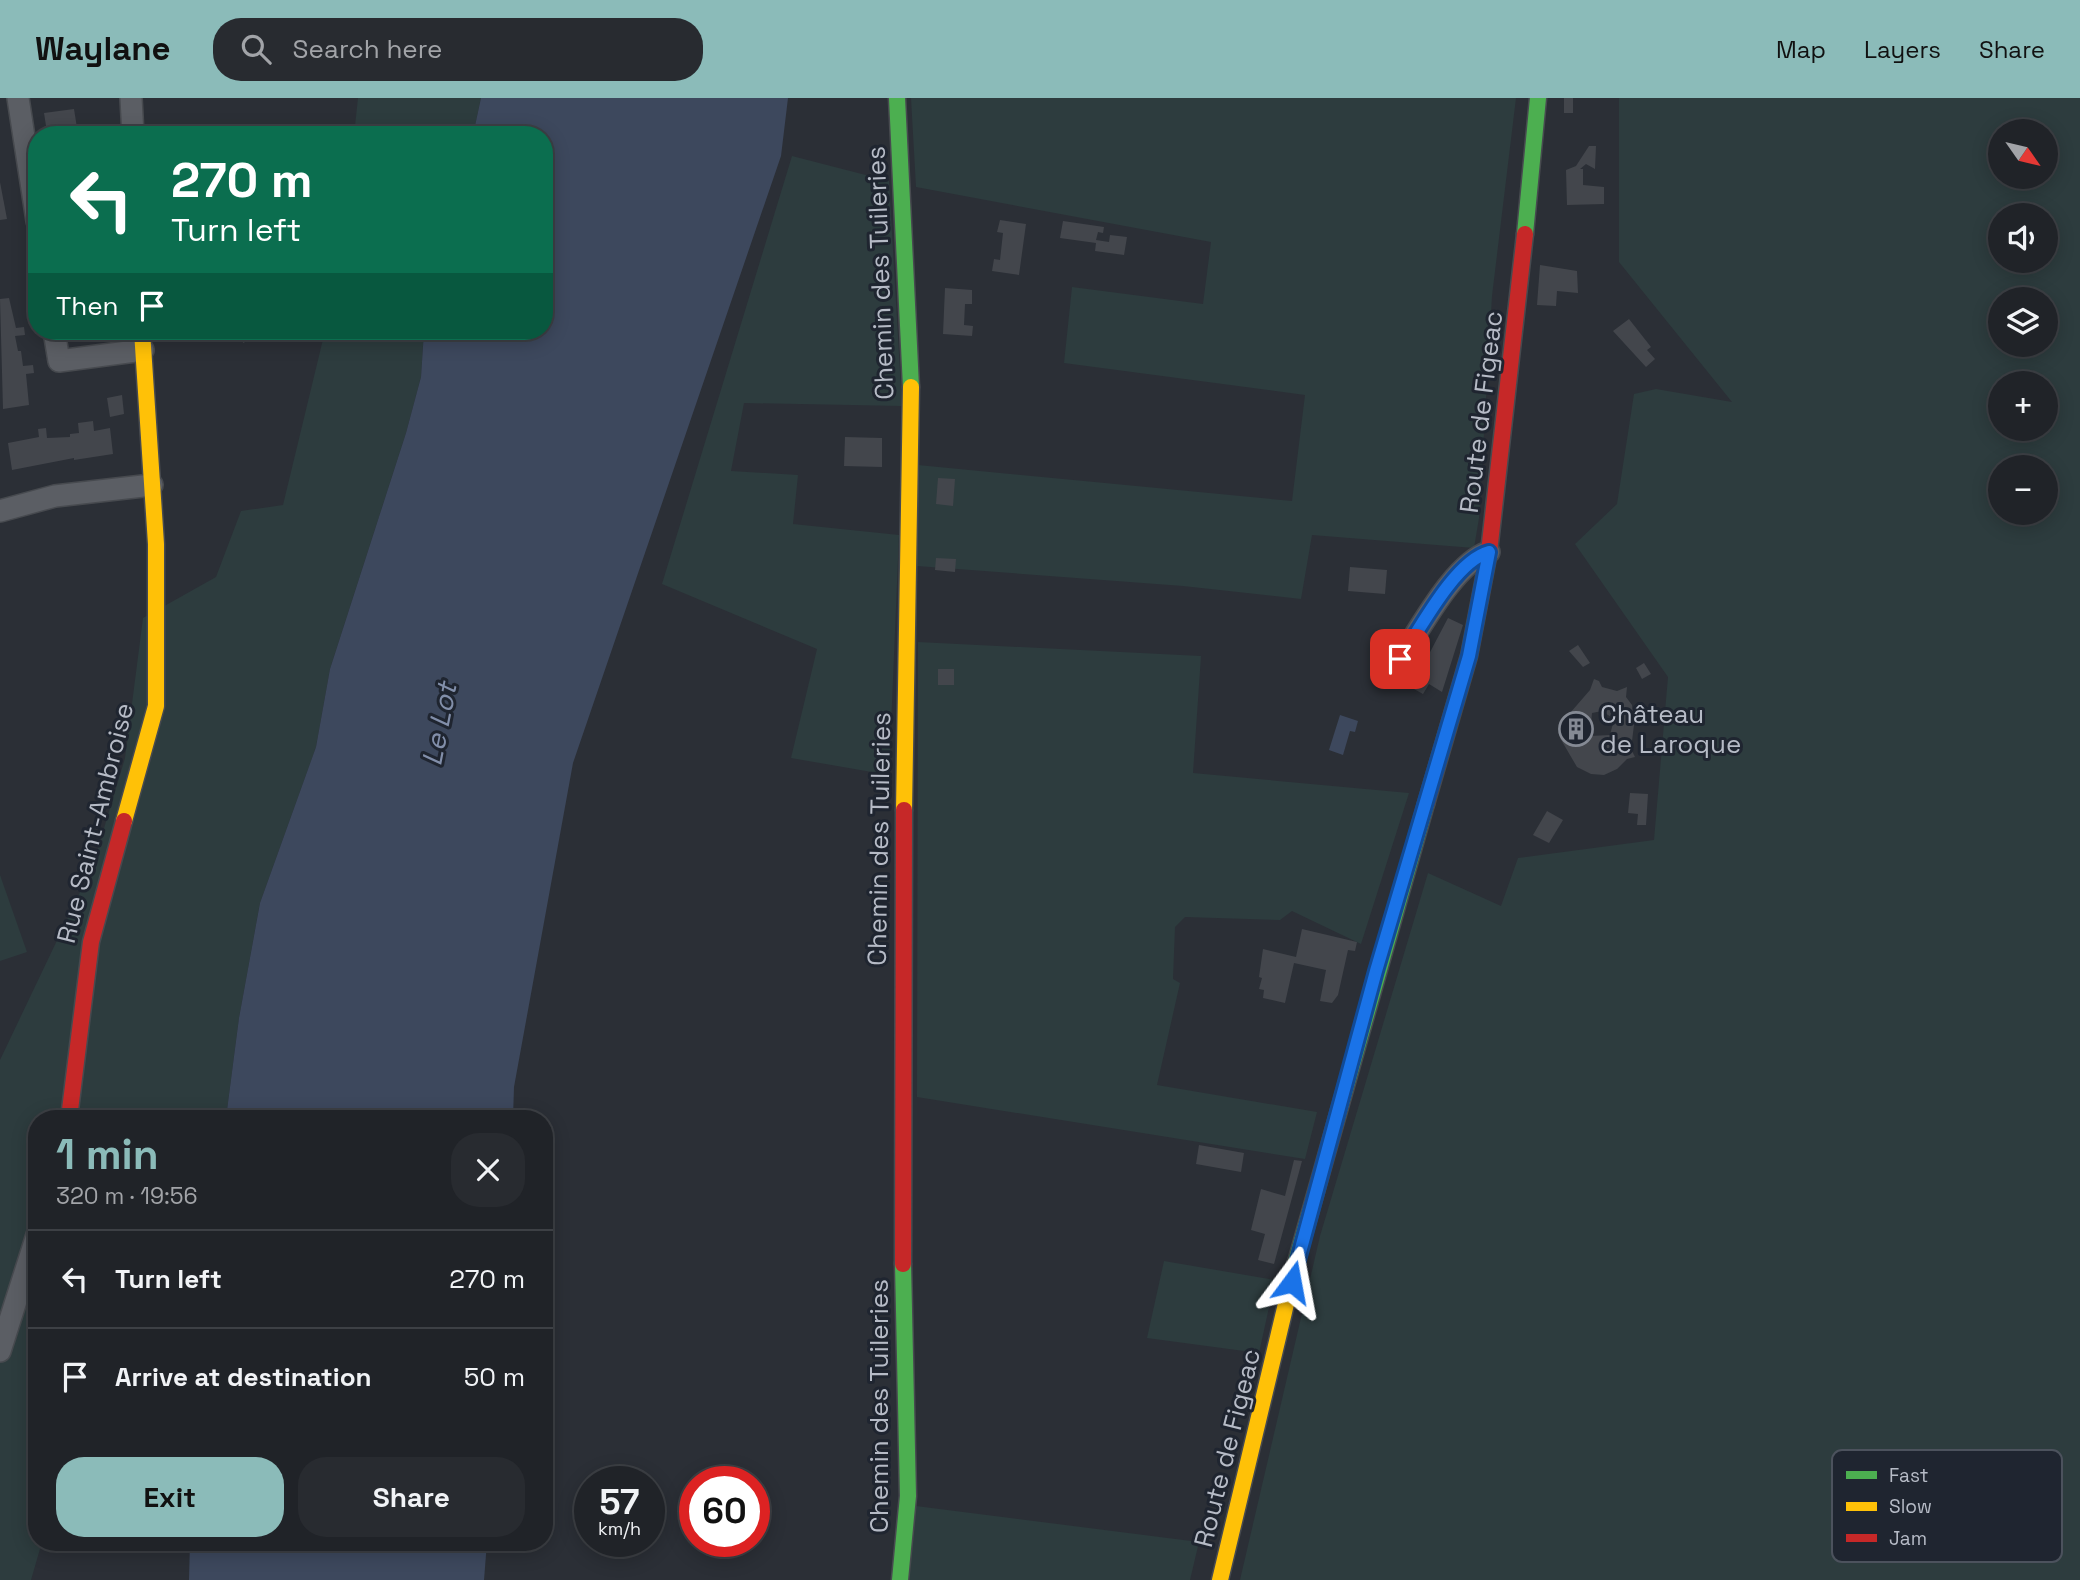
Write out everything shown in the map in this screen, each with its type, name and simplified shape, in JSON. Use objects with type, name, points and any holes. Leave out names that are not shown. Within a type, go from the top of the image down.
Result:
[{"type":"street","points":[[18,98],[28,163]]},
{"type":"street","points":[[131,98],[133,126]]},
{"type":"street","name":"Chemin des Tuileries","points":[[897,98],[900,200],[911,358],[902,1194],[908,1496],[900,1580]]},
{"type":"street","name":"Route de Figeac","points":[[1220,1580],[1310,1205],[1469,656],[1489,552],[1529,207],[1538,98]]},
{"type":"street","points":[[55,340],[59,362],[143,340]]},
{"type":"street","name":"Rue Saint-Ambroise","points":[[70,1110],[91,942],[156,706],[156,544],[143,340]]},
{"type":"street","points":[[0,511],[55,496],[152,485]]},
{"type":"street","points":[[1400,659],[1447,588],[1479,555],[1489,552]]},
{"type":"street","points":[[0,1352],[28,1263]]},
{"type":"shaded area","points":[[358,98],[481,98],[475,126],[355,126]]},
{"type":"shaded area","points":[[911,98],[1516,98],[1492,296],[1479,518],[1474,548],[1312,535],[1301,599],[1183,586],[917,566],[918,465],[1292,501],[1305,395],[1064,363],[1072,287],[1203,304],[1211,242],[916,187]]},
{"type":"shaded area","points":[[1619,98],[2080,98],[2080,1580],[1240,1580],[1320,1236],[1428,873],[1501,906],[1518,858],[1654,840],[1668,677],[1575,544],[1617,504],[1634,394],[1656,389],[1732,402],[1619,262]]},
{"type":"shaded area","points":[[792,156],[889,181],[902,406],[744,403],[731,471],[798,475],[793,524],[899,535],[889,775],[791,758],[817,649],[662,584]]},
{"type":"shaded area","points":[[323,340],[423,340],[421,377],[406,433],[330,669],[316,747],[260,903],[239,1018],[227,1110],[28,1110],[28,1551],[39,1551],[31,1580],[0,1580],[0,1060],[93,865],[125,758],[143,618],[216,577],[241,511],[283,505]]},
{"type":"shaded area","points":[[918,642],[1201,656],[1193,773],[1409,793],[1361,944],[1292,911],[1280,920],[1185,917],[1175,927],[1173,979],[1180,983],[1157,1085],[1317,1112],[1305,1159],[917,1097]]},
{"type":"shaded area","points":[[0,875],[27,952],[0,961]]},
{"type":"shaded area","points":[[1164,1261],[1275,1280],[1259,1353],[1147,1338]]},
{"type":"shaded area","points":[[916,1506],[1199,1542],[1190,1580],[909,1580]]},
{"type":"water","name":"Le Lot","points":[[481,98],[788,98],[781,156],[573,763],[514,1087],[513,1110],[227,1110],[239,1018],[260,903],[316,747],[330,669],[406,433],[421,377],[423,340],[553,340],[553,126],[475,126]]},
{"type":"water","points":[[1340,715],[1358,721],[1355,732],[1350,731],[1343,755],[1329,750]]},
{"type":"water","points":[[190,1551],[486,1551],[484,1580],[189,1580]]},
{"type":"building","points":[[1564,98],[1573,98],[1573,113],[1564,113]]},
{"type":"building","points":[[74,109],[77,126],[46,126],[44,113]]},
{"type":"building","points":[[1589,146],[1596,146],[1595,169],[1586,164],[1580,169],[1583,169],[1583,185],[1604,187],[1604,204],[1567,205],[1566,170],[1576,166]]},
{"type":"building","points":[[0,182],[7,219],[0,220]]},
{"type":"building","points":[[1000,220],[1026,224],[1019,275],[992,271],[994,259],[1000,260],[1003,233],[997,232]]},
{"type":"building","points":[[1063,221],[1104,227],[1103,233],[1098,232],[1096,240],[1109,242],[1110,235],[1127,237],[1124,255],[1095,251],[1096,243],[1060,238]]},
{"type":"building","points":[[1540,265],[1577,271],[1578,293],[1557,291],[1556,306],[1537,305]]},
{"type":"building","points":[[945,288],[972,290],[972,304],[965,304],[964,325],[973,326],[972,336],[943,334]]},
{"type":"building","points":[[9,298],[16,328],[24,327],[25,335],[15,336],[23,366],[33,365],[34,373],[26,374],[29,405],[3,409],[0,299]]},
{"type":"building","points":[[1629,319],[1651,347],[1647,350],[1655,359],[1646,367],[1613,331]]},
{"type":"building","points":[[122,395],[124,414],[110,417],[107,398]]},
{"type":"building","points":[[93,421],[94,431],[110,428],[113,454],[74,458],[12,470],[8,443],[39,437],[38,429],[46,428],[47,438],[70,437],[70,434],[79,433],[78,423]]},
{"type":"building","points":[[845,437],[882,438],[882,467],[844,466]]},
{"type":"building","points":[[938,478],[955,479],[953,506],[936,504]]},
{"type":"building","points":[[936,558],[956,559],[955,572],[935,570]]},
{"type":"building","points":[[1350,567],[1387,570],[1385,594],[1348,591]]},
{"type":"building","points":[[1448,618],[1463,625],[1442,692],[1429,684],[1423,694],[1414,689],[1424,662],[1413,657],[1417,651],[1428,656]]},
{"type":"building","points":[[1578,645],[1590,663],[1583,667],[1569,651]]},
{"type":"building","points":[[1644,663],[1651,674],[1642,679],[1636,668]]},
{"type":"building","points":[[938,669],[954,669],[954,685],[938,685]]},
{"type":"building","name":"Château de Laroque","points":[[1594,679],[1599,681],[1602,687],[1617,691],[1627,687],[1626,697],[1632,705],[1633,714],[1640,719],[1634,725],[1631,749],[1635,757],[1627,759],[1617,769],[1604,775],[1591,774],[1577,767],[1560,738],[1564,720],[1590,690]],"holes":[[[1602,711],[1614,719],[1610,735],[1590,736],[1592,713]]]},
{"type":"building","points":[[1630,793],[1648,794],[1646,825],[1637,825],[1638,814],[1628,813]]},
{"type":"building","points":[[1547,811],[1563,820],[1549,843],[1533,835]]},
{"type":"building","points":[[1302,929],[1357,942],[1355,951],[1348,950],[1338,995],[1332,1003],[1320,1001],[1326,970],[1294,963],[1285,1003],[1263,998],[1264,990],[1259,989],[1263,949],[1296,957]]},
{"type":"building","points":[[1199,1145],[1244,1153],[1241,1172],[1196,1164]]},
{"type":"building","points":[[1294,1160],[1302,1161],[1274,1264],[1258,1260],[1265,1234],[1251,1230],[1261,1189],[1285,1196]]},
{"type":"traffic: fast","points":[[897,98],[911,387]]},
{"type":"traffic: fast","points":[[1525,234],[1538,98]]},
{"type":"traffic: fast","points":[[1296,1262],[1426,804]]},
{"type":"traffic: fast","points":[[900,1580],[908,1496],[903,1264]]},
{"type":"traffic: slow","points":[[124,821],[156,706],[156,544],[143,340]]},
{"type":"traffic: slow","points":[[904,810],[911,387]]},
{"type":"traffic: slow","points":[[1220,1580],[1296,1262]]},
{"type":"traffic: jam","points":[[1426,804],[1469,656],[1489,552],[1525,234]]},
{"type":"traffic: jam","points":[[903,1264],[904,810]]},
{"type":"traffic: jam","points":[[70,1110],[91,942],[124,821]]},
{"type":"place","name":"Château de Laroque","points":[[1576,729]]},
{"type":"route","points":[[1292,1282],[1310,1205],[1376,971],[1469,656],[1489,552],[1479,555],[1447,588],[1400,659]]}]
